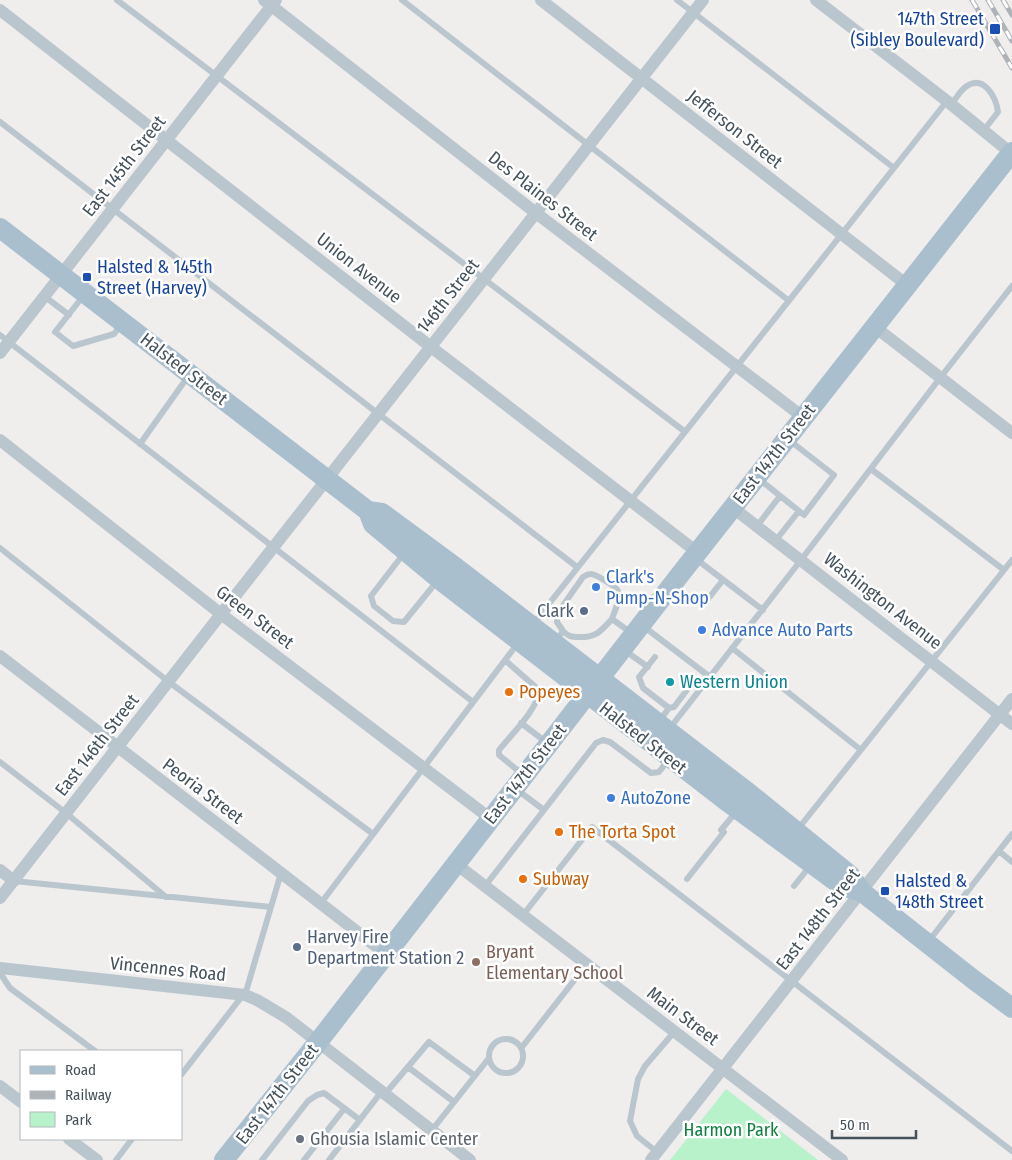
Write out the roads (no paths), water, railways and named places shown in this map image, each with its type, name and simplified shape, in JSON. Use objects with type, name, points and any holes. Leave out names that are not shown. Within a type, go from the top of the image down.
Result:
[{"type":"main road","name":"East 147th Street","points":[[224,1160],[318,1042],[695,554],[1012,152]]},
{"type":"main road","name":"Halsted Street","points":[[0,228],[368,511],[382,513],[454,566],[526,633],[587,694],[669,758],[842,886],[862,892]]},
{"type":"main road","name":"Halsted Street","points":[[368,511],[373,524],[439,579],[526,633],[558,637],[600,679],[637,695],[750,794],[850,875],[862,892],[1012,1008]]},
{"type":"street","name":"Jefferson Street","points":[[541,0],[907,285]]},
{"type":"street","name":"146th Street","points":[[221,614],[703,0]]},
{"type":"street","points":[[816,0],[1012,152]]},
{"type":"street","name":"East 145th Street","points":[[0,353],[4,338],[61,275],[167,140],[271,2]]},
{"type":"street","name":"Des Plaines Street","points":[[271,2],[536,213],[803,417]]},
{"type":"street","name":"Union Avenue","points":[[0,10],[430,347],[630,500],[695,554]]},
{"type":"street","points":[[875,327],[1011,432]]},
{"type":"street","name":"Green Street","points":[[0,440],[221,614],[491,819]]},
{"type":"street","name":"Washington Avenue","points":[[732,507],[1012,724]]},
{"type":"street","name":"East 146th Street","points":[[0,898],[221,614]]},
{"type":"street","name":"Peoria Street","points":[[0,656],[386,954]]},
{"type":"street","name":"East 148th Street","points":[[654,1156],[1012,699]]},
{"type":"street","name":"Main Street","points":[[456,864],[842,1160]]},
{"type":"street","points":[[0,870],[14,881]]},
{"type":"street","name":"Vincennes Road","points":[[0,968],[244,995],[257,1000],[287,1018],[470,1160]]},
{"type":"street","points":[[0,1086],[20,1101]]},
{"type":"street","points":[[70,1140],[97,1160]]},
{"type":"lane","points":[[117,0],[684,431]]},
{"type":"lane","points":[[402,0],[788,300]]},
{"type":"lane","points":[[677,0],[894,168]]},
{"type":"lane","points":[[321,904],[505,660],[788,300],[949,103],[966,86],[978,82],[985,86],[996,104],[998,112],[984,130]]},
{"type":"lane","points":[[0,122],[577,567]]},
{"type":"lane","points":[[665,721],[710,677],[1012,286]]},
{"type":"lane","points":[[85,294],[55,332],[73,346],[114,334],[123,322]]},
{"type":"lane","points":[[44,296],[69,315]]},
{"type":"lane","points":[[4,338],[473,702]]},
{"type":"lane","points":[[140,444],[190,374]]},
{"type":"lane","points":[[756,477],[804,515],[834,475],[787,438]]},
{"type":"lane","points":[[871,468],[1004,570]]},
{"type":"lane","points":[[757,526],[780,496]]},
{"type":"lane","points":[[776,540],[799,511]]},
{"type":"lane","points":[[0,548],[169,682],[373,834]]},
{"type":"lane","points":[[405,551],[371,596],[374,606],[393,621],[404,622],[439,579]]},
{"type":"lane","points":[[695,554],[723,580],[762,610]]},
{"type":"lane","points":[[796,831],[1012,560]]},
{"type":"lane","points":[[592,574],[614,586],[618,591],[612,619],[592,637],[558,637],[557,614],[583,577],[587,575],[592,574]]},
{"type":"lane","points":[[708,599],[723,580]]},
{"type":"lane","points":[[612,619],[632,636],[710,677]]},
{"type":"lane","points":[[632,636],[648,667]]},
{"type":"lane","points":[[732,648],[861,750]]},
{"type":"lane","points":[[637,695],[640,677],[655,658]]},
{"type":"lane","points":[[505,660],[539,690],[539,696],[534,707],[499,750],[499,755],[544,810]]},
{"type":"lane","points":[[665,721],[690,686]]},
{"type":"lane","points":[[521,723],[549,744]]},
{"type":"lane","points":[[485,886],[596,743],[603,740],[610,742],[651,773],[659,772],[669,758]]},
{"type":"lane","points":[[0,762],[66,813],[166,897]]},
{"type":"lane","points":[[687,879],[724,832],[721,830],[738,810]]},
{"type":"lane","points":[[523,915],[592,827],[1012,1151]]},
{"type":"lane","points":[[927,943],[1012,834]]},
{"type":"lane","points":[[999,851],[1012,862]]},
{"type":"lane","points":[[794,886],[811,864]]},
{"type":"lane","points":[[182,1074],[244,995],[282,873]]},
{"type":"lane","points":[[14,881],[272,907]]},
{"type":"lane","points":[[522,1047],[587,964]]},
{"type":"lane","points":[[0,973],[10,988],[94,1050]]},
{"type":"lane","points":[[654,1156],[637,1136],[630,1122],[638,1079],[645,1066],[675,1031]]},
{"type":"lane","points":[[505,1038],[516,1041],[522,1047],[523,1055],[520,1066],[511,1072],[505,1073],[494,1068],[489,1058],[491,1047],[499,1040],[505,1038]]},
{"type":"lane","points":[[329,1160],[360,1120],[429,1042],[475,1076]]},
{"type":"lane","points":[[432,1130],[489,1058]]},
{"type":"lane","points":[[408,1068],[454,1102]]},
{"type":"lane","points":[[262,1160],[308,1101],[317,1095],[324,1093],[360,1120]]},
{"type":"lane","points":[[304,1160],[344,1109]]},
{"type":"lane","points":[[116,1160],[131,1140]]},
{"type":"railway","points":[[972,0],[1012,68]]},
{"type":"railway","points":[[988,0],[1012,41]]},
{"type":"railway","points":[[1003,0],[1012,15]]},
{"type":"place","name":"147th Street (Sibley Boulevard)","points":[[995,29]]},
{"type":"place","name":"Halsted & 145th Street (Harvey)","points":[[87,277]]},
{"type":"place","name":"Clark's Pump-N-Shop","points":[[596,587]]},
{"type":"place","name":"Clark","points":[[584,611]]},
{"type":"place","name":"Advance Auto Parts","points":[[702,630]]},
{"type":"place","name":"Western Union","points":[[670,682]]},
{"type":"place","name":"Popeyes","points":[[509,692]]},
{"type":"place","name":"AutoZone","points":[[611,798]]},
{"type":"place","name":"The Torta Spot","points":[[559,832]]},
{"type":"place","name":"Subway","points":[[523,879]]},
{"type":"place","name":"Halsted & 148th Street","points":[[885,891]]},
{"type":"place","name":"Harvey Fire Department Station 2","points":[[297,947]]},
{"type":"place","name":"Bryant Elementary School","points":[[476,962]]},
{"type":"place","name":"Ghousia Islamic Center","points":[[300,1139]]},
{"type":"park label","name":"Harmon Park","points":[[731,1130]]}]
